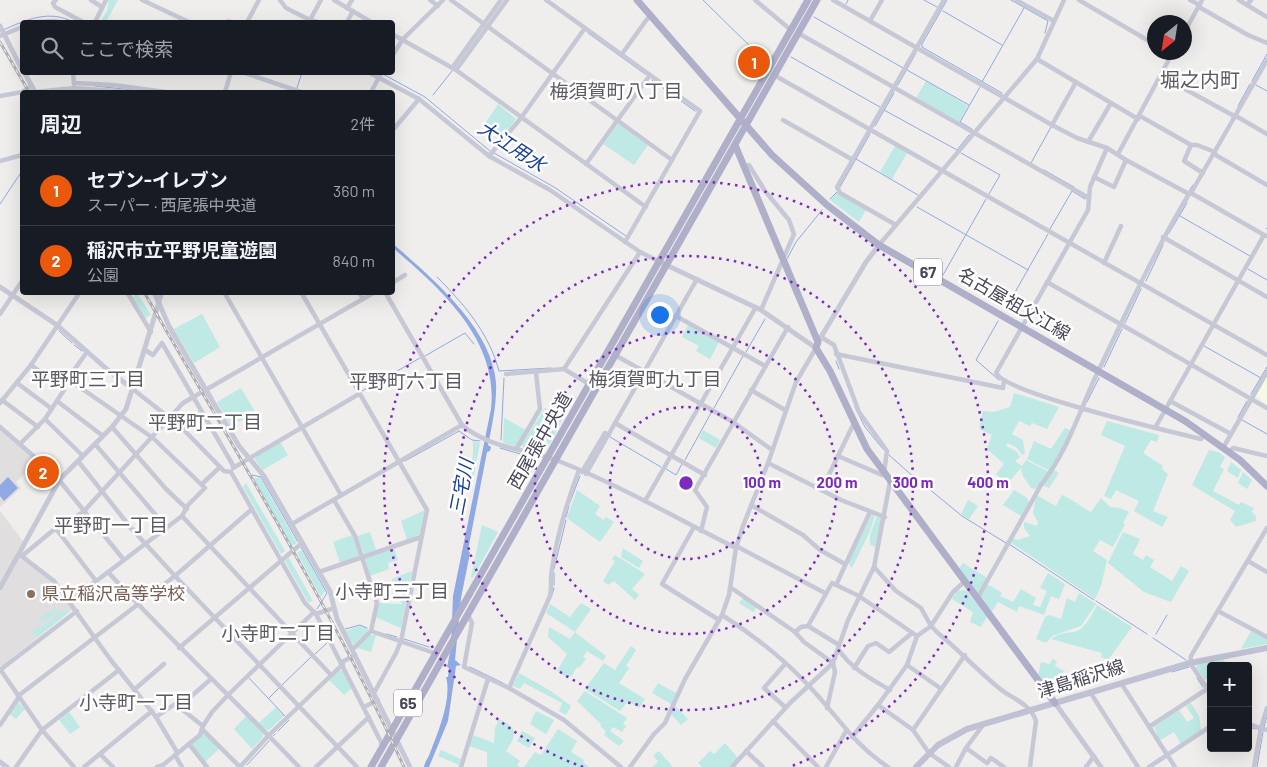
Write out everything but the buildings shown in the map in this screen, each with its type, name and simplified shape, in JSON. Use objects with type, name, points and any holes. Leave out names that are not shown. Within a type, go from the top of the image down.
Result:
[{"type":"main road","name":"名古屋祖父江線","points":[[637,0],[746,125],[800,182],[879,244],[1166,408],[1226,450],[1267,486]]},
{"type":"main road","name":"西尾張中央道","points":[[371,767],[469,598],[589,384],[735,145],[774,75],[808,0]]},
{"type":"main road","name":"西尾張中央道","points":[[381,767],[615,355],[740,118],[817,0]]},
{"type":"main road","points":[[735,145],[785,259],[830,371],[867,449],[1055,703]]},
{"type":"main road","name":"津島稲沢線","points":[[916,767],[929,753],[956,734],[1190,663],[1267,648]]},
{"type":"street","points":[[56,0],[53,3],[55,7],[79,20]]},
{"type":"street","points":[[92,0],[102,6]]},
{"type":"street","points":[[96,20],[106,0]]},
{"type":"street","points":[[142,0],[185,20]]},
{"type":"street","points":[[248,20],[259,0]]},
{"type":"street","points":[[280,0],[286,8],[310,20],[321,0]]},
{"type":"street","points":[[334,0],[368,20]]},
{"type":"street","points":[[347,8],[352,0]]},
{"type":"street","points":[[430,0],[438,6]]},
{"type":"street","points":[[395,51],[403,39],[443,0]]},
{"type":"street","points":[[451,0],[672,160]]},
{"type":"street","points":[[486,25],[501,0]]},
{"type":"street","points":[[454,69],[507,0]]},
{"type":"street","points":[[546,0],[700,111],[627,239]]},
{"type":"street","points":[[755,0],[795,31],[1089,198]]},
{"type":"street","points":[[832,0],[1052,124],[1088,142],[1107,148],[1266,235],[1155,428]]},
{"type":"street","points":[[870,21],[882,0]]},
{"type":"street","points":[[896,225],[840,193],[837,187],[944,0]]},
{"type":"street","points":[[1016,0],[1054,21]]},
{"type":"street","points":[[630,767],[654,734],[665,723],[685,678],[721,617],[730,587],[736,547],[796,382],[818,342],[879,244],[943,171],[1037,58],[1064,0]]},
{"type":"street","points":[[1079,0],[1147,40]]},
{"type":"street","points":[[1088,5],[1091,0]]},
{"type":"street","points":[[1190,0],[1200,4],[1248,35],[1267,43]]},
{"type":"street","points":[[1239,0],[1267,17]]},
{"type":"street","points":[[1248,5],[1250,0]]},
{"type":"street","points":[[1192,18],[1200,4]]},
{"type":"street","points":[[347,20],[353,11]]},
{"type":"street","points":[[622,54],[650,15]]},
{"type":"street","points":[[20,27],[1,32],[20,66]]},
{"type":"street","points":[[492,154],[521,118],[585,28]]},
{"type":"street","points":[[395,35],[419,51],[454,69],[646,207]]},
{"type":"street","points":[[1037,58],[1139,118],[1191,145],[1197,145],[1215,153],[1267,185]]},
{"type":"street","points":[[1118,154],[1169,60]]},
{"type":"street","points":[[977,599],[1041,484],[1060,459],[1099,370],[1163,238],[1215,153],[1267,60]]},
{"type":"street","points":[[586,164],[650,74]]},
{"type":"street","points":[[25,75],[34,90]]},
{"type":"street","points":[[73,75],[74,85]]},
{"type":"street","points":[[225,90],[230,75]]},
{"type":"street","points":[[251,75],[295,90]]},
{"type":"street","points":[[372,90],[380,75],[419,99],[492,154],[627,239],[640,252],[759,309],[788,327],[818,342],[834,345],[859,412],[887,451],[884,473],[882,475],[838,456]]},
{"type":"street","points":[[774,75],[1267,355]]},
{"type":"street","points":[[1161,76],[1266,132]]},
{"type":"street","points":[[1052,124],[1076,82]]},
{"type":"street","points":[[74,85],[114,90]]},
{"type":"street","points":[[46,90],[74,85],[113,85],[151,90]]},
{"type":"street","points":[[25,90],[31,86]]},
{"type":"street","points":[[0,96],[20,92]]},
{"type":"street","points":[[395,128],[419,99]]},
{"type":"street","points":[[1088,142],[1112,103]]},
{"type":"street","points":[[782,120],[853,160]]},
{"type":"street","points":[[1191,145],[1184,161],[1203,173]]},
{"type":"street","points":[[1107,148],[1094,177],[1088,210],[996,373],[1004,381],[1082,408],[1201,439],[1204,434]]},
{"type":"street","points":[[0,161],[20,156]]},
{"type":"street","points":[[1094,177],[1114,187],[1126,160]]},
{"type":"street","points":[[645,501],[733,348],[759,309],[794,240],[793,227],[765,191],[749,166],[744,167]]},
{"type":"street","points":[[1104,264],[1121,226]]},
{"type":"street","points":[[1163,238],[1267,297]]},
{"type":"street","points":[[564,369],[640,252]]},
{"type":"street","points":[[395,280],[405,275]]},
{"type":"street","points":[[509,688],[550,596],[552,571],[564,517],[582,472],[609,435],[698,279]]},
{"type":"street","points":[[1047,282],[1267,408]]},
{"type":"street","points":[[0,314],[20,284]]},
{"type":"street","points":[[0,287],[57,325],[87,352],[171,419],[228,473],[359,394]]},
{"type":"street","points":[[38,427],[1,400],[31,365],[78,295]]},
{"type":"street","points":[[128,295],[151,333]]},
{"type":"street","points":[[156,295],[169,326],[206,390],[239,446],[264,476],[330,592],[337,619],[410,767]]},
{"type":"street","points":[[0,588],[21,555],[60,480],[122,416],[134,390],[161,295]]},
{"type":"street","points":[[226,295],[341,496]]},
{"type":"street","points":[[303,295],[427,510],[400,641],[374,693]]},
{"type":"street","points":[[360,295],[363,300]]},
{"type":"street","points":[[21,555],[51,532],[85,511],[154,438],[183,403],[370,295]]},
{"type":"street","points":[[387,295],[462,426],[483,440],[555,460],[582,472],[645,501],[825,593]]},
{"type":"street","points":[[676,316],[765,366]]},
{"type":"street","points":[[701,530],[707,507],[695,490],[788,327]]},
{"type":"street","points":[[145,350],[153,355],[162,343],[194,397],[252,509],[305,603],[316,613],[383,746]]},
{"type":"street","points":[[20,444],[45,419],[64,390],[62,387],[87,352]]},
{"type":"street","points":[[836,354],[1003,388],[1004,381]]},
{"type":"street","points":[[615,355],[733,422],[772,450]]},
{"type":"street","points":[[31,365],[62,387]]},
{"type":"street","points":[[506,374],[564,369],[589,384]]},
{"type":"street","points":[[517,448],[540,409],[536,372]]},
{"type":"street","points":[[1226,450],[1231,434],[1267,372]]},
{"type":"street","points":[[68,378],[154,438],[206,488],[182,516],[70,601]]},
{"type":"street","points":[[17,383],[52,409]]},
{"type":"street","points":[[751,390],[786,410]]},
{"type":"street","points":[[57,401],[103,436]]},
{"type":"street","points":[[1170,401],[1231,434]]},
{"type":"street","points":[[45,419],[83,456]]},
{"type":"street","points":[[616,423],[705,475]]},
{"type":"street","points":[[822,489],[854,423]]},
{"type":"street","points":[[292,524],[462,426]]},
{"type":"street","points":[[0,427],[60,480],[124,560]]},
{"type":"street","points":[[112,427],[166,489],[187,509]]},
{"type":"street","points":[[95,444],[166,527]]},
{"type":"street","points":[[1226,450],[1233,448],[1267,456]]},
{"type":"street","points":[[78,461],[145,543],[175,576],[357,767]]},
{"type":"street","points":[[768,463],[870,512],[885,516]]},
{"type":"street","points":[[202,484],[220,467]]},
{"type":"street","points":[[827,708],[835,672],[833,663],[838,647],[859,596],[874,567],[890,482]]},
{"type":"street","points":[[156,717],[175,704],[202,727],[240,767],[331,675],[371,631],[377,603],[355,536],[334,500]]},
{"type":"street","points":[[751,505],[803,535],[820,550],[845,564]]},
{"type":"street","points":[[0,726],[19,696],[175,576],[252,509]]},
{"type":"street","points":[[836,585],[870,512]]},
{"type":"street","points":[[182,516],[248,589],[331,675]]},
{"type":"street","points":[[694,527],[662,584],[754,636],[809,685],[852,737],[888,767]]},
{"type":"street","points":[[1149,727],[1207,689],[1190,663],[1191,656],[1248,561],[1264,538],[1267,528]]},
{"type":"street","points":[[57,530],[96,581]]},
{"type":"street","points":[[319,572],[421,537]]},
{"type":"street","points":[[179,648],[302,543]]},
{"type":"street","points":[[21,555],[49,576],[70,601],[119,670],[152,711],[182,767]]},
{"type":"street","points":[[1248,561],[1267,572]]},
{"type":"street","points":[[874,567],[896,591],[921,608],[931,626],[965,655],[1000,689],[1031,710],[1036,721],[1030,767]]},
{"type":"street","points":[[108,572],[179,648],[229,694],[299,767]]},
{"type":"street","points":[[852,737],[890,690],[907,665],[917,636],[931,626],[954,592],[964,582]]},
{"type":"street","points":[[808,626],[832,583],[859,596],[917,636]]},
{"type":"street","points":[[730,587],[795,632],[804,642],[833,663]]},
{"type":"street","points":[[157,767],[200,735],[202,727],[229,694],[292,634],[316,613],[334,608]]},
{"type":"street","points":[[74,767],[42,730],[0,669],[76,611]]},
{"type":"street","points":[[1218,611],[1267,637]]},
{"type":"street","points":[[467,617],[472,623],[464,667],[509,688],[564,720],[621,767]]},
{"type":"street","points":[[795,632],[801,627],[808,626],[838,647],[854,668],[890,690]]},
{"type":"street","points":[[371,631],[437,654]]},
{"type":"street","points":[[854,668],[868,646],[876,643],[889,652],[912,633]]},
{"type":"street","points":[[913,730],[940,688],[965,655]]},
{"type":"street","points":[[732,767],[785,707],[833,663]]},
{"type":"street","points":[[135,689],[164,664]]},
{"type":"street","points":[[785,664],[764,688],[785,707]]},
{"type":"street","points":[[907,665],[940,688]]},
{"type":"street","points":[[16,767],[42,730],[119,670]]},
{"type":"street","points":[[179,707],[210,678]]},
{"type":"street","points":[[461,767],[488,678]]},
{"type":"street","points":[[1121,683],[1175,767]]},
{"type":"street","points":[[1090,692],[1138,767]]},
{"type":"street","points":[[364,707],[378,700]]},
{"type":"street","points":[[1055,703],[1101,767]]},
{"type":"street","points":[[878,705],[913,730],[929,753],[949,767]]},
{"type":"street","points":[[1254,767],[1261,728],[1267,708]]},
{"type":"street","points":[[84,767],[152,711]]},
{"type":"street","points":[[316,767],[368,716]]},
{"type":"street","points":[[773,720],[818,767]]},
{"type":"street","points":[[956,767],[966,748],[983,725]]},
{"type":"street","points":[[1252,725],[1267,730]]},
{"type":"street","points":[[1149,767],[1207,729]]},
{"type":"street","points":[[826,767],[846,731]]},
{"type":"street","points":[[189,744],[207,767]]},
{"type":"street","points":[[966,748],[987,763],[991,758],[1004,767]]},
{"type":"street","points":[[746,751],[763,767]]},
{"type":"street","points":[[100,754],[113,767]]},
{"type":"street","points":[[1086,767],[1094,756]]},
{"type":"street","points":[[1025,767],[1030,759]]},
{"type":"street","points":[[0,762],[7,767]]},
{"type":"shaded area","points":[[109,0],[118,0],[107,20],[101,20],[107,11]]},
{"type":"shaded area","points":[[926,81],[968,106],[959,122],[916,98]]},
{"type":"shaded area","points":[[498,104],[516,119],[504,135],[486,122]]},
{"type":"shaded area","points":[[617,125],[620,125],[648,145],[634,165],[603,144]]},
{"type":"shaded area","points":[[895,146],[907,153],[892,179],[880,172]]},
{"type":"shaded area","points":[[837,192],[866,210],[859,222],[830,200]]},
{"type":"shaded area","points":[[138,295],[151,315],[145,318],[133,297]]},
{"type":"shaded area","points":[[202,314],[220,347],[194,363],[174,329]]},
{"type":"shaded area","points":[[688,325],[719,342],[710,359],[696,351],[699,346],[682,337]]},
{"type":"shaded area","points":[[1267,376],[1267,405],[1256,396]]},
{"type":"shaded area","points":[[241,388],[255,412],[231,426],[217,402]]},
{"type":"shaded area","points":[[1014,393],[1059,407],[1047,429],[1032,423],[1030,426],[1019,421],[1012,434],[1023,440],[1025,454],[1022,455],[1017,448],[1008,443],[1006,446],[1016,451],[1020,457],[1015,461],[1022,466],[1026,460],[1049,472],[1036,489],[1031,488],[1021,468],[1007,484],[996,474],[1004,464],[987,449],[992,435],[979,429],[983,411],[994,412],[1010,407]]},
{"type":"shaded area","points":[[545,408],[563,418],[552,439],[545,448],[539,450],[523,448],[522,444]]},
{"type":"shaded area","points":[[199,410],[204,419],[188,431],[183,426]]},
{"type":"shaded area","points":[[504,418],[526,430],[515,446],[503,443]]},
{"type":"shaded area","points":[[1107,421],[1159,435],[1157,442],[1151,440],[1143,453],[1163,466],[1162,469],[1168,474],[1153,511],[1168,517],[1162,527],[1134,511],[1139,501],[1116,490],[1111,499],[1104,496],[1125,446],[1101,435]]},
{"type":"shaded area","points":[[1065,428],[1072,431],[1050,471],[1027,459],[1034,441],[1051,449]]},
{"type":"shaded area","points":[[0,429],[38,462],[16,482],[21,488],[0,507]]},
{"type":"shaded area","points":[[703,430],[720,440],[716,448],[699,438]]},
{"type":"shaded area","points":[[473,441],[480,443],[471,490],[466,492],[473,454]]},
{"type":"shaded area","points":[[280,442],[288,455],[263,470],[255,460],[256,456]]},
{"type":"shaded area","points":[[1209,450],[1218,452],[1225,457],[1220,467],[1224,469],[1213,491],[1239,505],[1241,502],[1254,508],[1252,512],[1256,516],[1256,521],[1236,527],[1230,520],[1235,511],[1192,485]]},
{"type":"shaded area","points":[[1231,462],[1241,470],[1238,478],[1227,471]]},
{"type":"shaded area","points":[[41,467],[54,477],[44,486],[34,477]]},
{"type":"shaded area","points":[[1054,470],[1059,473],[1049,488],[1042,485]]},
{"type":"shaded area","points":[[1243,472],[1252,480],[1247,489],[1238,483]]},
{"type":"shaded area","points":[[260,477],[297,543],[292,546],[253,479]]},
{"type":"shaded area","points":[[246,483],[285,551],[281,554],[243,487]]},
{"type":"shaded area","points":[[577,490],[600,506],[595,514],[604,520],[606,517],[614,522],[600,542],[567,518]]},
{"type":"shaded area","points":[[1014,490],[1027,498],[1029,502],[1021,516],[1003,505]]},
{"type":"shaded area","points":[[1036,495],[1056,506],[1062,495],[1091,512],[1101,498],[1110,507],[1120,508],[1129,512],[1113,547],[1100,540],[1093,551],[1107,560],[1101,586],[1095,599],[1010,542],[1013,538],[1018,540],[1030,536],[1024,528],[1024,522],[1037,526],[1038,523],[1033,513]]},
{"type":"shaded area","points":[[968,500],[978,506],[969,519],[961,514]]},
{"type":"shaded area","points":[[425,510],[420,534],[407,540],[401,521]]},
{"type":"shaded area","name":"県立稲沢高等学校","points":[[0,511],[23,541],[16,553],[46,575],[73,609],[2,666],[0,665]]},
{"type":"shaded area","points":[[872,514],[875,515],[870,531],[852,568],[848,563]]},
{"type":"shaded area","points":[[877,516],[883,519],[876,547],[870,545],[870,535]]},
{"type":"shaded area","points":[[482,525],[498,532],[473,578],[471,577]]},
{"type":"shaded area","points":[[370,532],[376,550],[364,554],[357,536]]},
{"type":"shaded area","points":[[1123,532],[1140,539],[1133,554],[1143,560],[1146,555],[1154,560],[1150,567],[1172,581],[1181,566],[1189,571],[1171,602],[1144,592],[1108,563]]},
{"type":"shaded area","points":[[352,535],[359,554],[357,557],[340,563],[333,542]]},
{"type":"shaded area","points":[[394,548],[398,560],[388,563],[389,569],[370,576],[365,558]]},
{"type":"shaded area","points":[[623,548],[643,561],[639,568],[621,557]]},
{"type":"shaded area","points":[[302,550],[325,591],[321,597],[297,553]]},
{"type":"shaded area","points":[[615,555],[645,574],[632,589],[639,595],[635,600],[614,581],[608,585],[603,581],[615,561],[612,559]]},
{"type":"shaded area","points":[[289,558],[313,601],[308,602],[285,561]]},
{"type":"shaded area","points":[[963,563],[987,578],[978,594],[959,569]]},
{"type":"shaded area","points":[[412,571],[401,628],[375,617],[379,603],[402,604],[392,579]]},
{"type":"shaded area","points":[[1048,573],[1065,584],[1059,599],[1051,596],[1044,615],[1019,606],[1017,612],[998,602],[991,613],[979,598],[987,584],[1002,593],[1000,596],[1013,602],[1021,589],[1036,598],[1033,605],[1040,607],[1047,591],[1040,588]]},
{"type":"shaded area","points":[[966,590],[987,617],[981,627],[970,622],[973,612],[952,599],[957,591]]},
{"type":"shaded area","points":[[1079,593],[1096,604],[1081,626],[1052,636],[1046,643],[1036,639],[1045,617],[1050,615],[1061,619],[1067,598],[1075,602]]},
{"type":"shaded area","points":[[743,598],[757,607],[753,612],[739,603]]},
{"type":"shaded area","points":[[581,603],[591,609],[575,632],[546,613],[550,604],[570,617]]},
{"type":"shaded area","points":[[1097,605],[1132,627],[1108,660],[1101,657],[1102,653],[1051,639],[1060,634],[1074,632],[1082,628]]},
{"type":"shaded area","points":[[54,608],[58,612],[38,625],[41,618]]},
{"type":"shaded area","points":[[64,610],[68,610],[66,615],[38,636],[31,635],[36,627],[40,628]]},
{"type":"shaded area","points":[[360,626],[368,629],[368,631],[353,645],[345,631]]},
{"type":"shaded area","points":[[549,627],[570,639],[575,632],[606,656],[603,661],[587,651],[583,657],[586,659],[579,668],[577,667],[571,677],[567,674],[566,677],[557,671],[567,654],[548,637]]},
{"type":"shaded area","points":[[1251,631],[1267,639],[1267,644],[1241,649]]},
{"type":"shaded area","points":[[368,635],[376,635],[371,652],[357,648]]},
{"type":"shaded area","points":[[631,646],[636,650],[626,666],[629,668],[619,683],[645,699],[639,708],[628,701],[620,711],[585,689],[604,663],[615,670]]},
{"type":"shaded area","points":[[1052,659],[1057,661],[1055,666],[1064,671],[1052,694],[1038,675],[1041,662],[1050,664]]},
{"type":"shaded area","points":[[1223,659],[1225,662],[1207,662]]},
{"type":"shaded area","points":[[1207,662],[1207,679],[1205,680],[1196,667],[1197,664]]},
{"type":"shaded area","points":[[339,670],[343,671],[352,688],[344,695],[329,680]]},
{"type":"shaded area","points":[[519,673],[551,691],[571,706],[566,715],[559,711],[562,703],[524,683],[520,689],[513,686]]},
{"type":"shaded area","points":[[658,683],[676,693],[673,705],[652,693]]},
{"type":"shaded area","points":[[585,691],[627,718],[623,724],[626,726],[622,732],[613,727],[610,731],[624,741],[619,746],[604,735],[606,731],[600,726],[601,724],[577,701]]},
{"type":"shaded area","points":[[18,702],[25,709],[16,719],[9,714]]},
{"type":"shaded area","points":[[1191,703],[1199,716],[1201,730],[1181,744],[1174,732],[1160,740],[1154,727],[1179,710],[1187,722],[1194,718],[1186,706]]},
{"type":"shaded area","points":[[675,706],[688,719],[681,725],[671,714]]},
{"type":"shaded area","points":[[276,707],[284,716],[269,730],[265,729],[259,723]]},
{"type":"shaded area","points":[[536,711],[554,720],[546,734],[530,724]]},
{"type":"shaded area","points":[[69,712],[80,727],[70,734],[59,720]]},
{"type":"shaded area","points":[[247,715],[263,732],[263,737],[252,749],[234,729]]},
{"type":"shaded area","points":[[499,719],[513,729],[514,736],[506,751],[520,761],[517,765],[520,767],[487,767],[487,752],[469,746],[473,735],[494,743],[495,728]]},
{"type":"shaded area","points":[[558,729],[577,741],[571,752],[584,760],[583,762],[589,767],[524,767],[535,752],[541,755]]},
{"type":"shaded area","points":[[522,731],[535,738],[529,748],[517,741]]},
{"type":"shaded area","points":[[203,732],[220,748],[205,762],[191,744]]},
{"type":"shaded area","points":[[725,743],[738,758],[730,767],[702,767],[698,763],[710,751],[714,754]]},
{"type":"shaded area","points":[[441,750],[461,759],[459,765],[438,756]]},
{"type":"shaded area","points":[[659,751],[673,767],[652,767],[658,762],[653,755]]},
{"type":"water","points":[[395,246],[441,287],[471,323],[483,342],[492,362],[496,382],[493,422],[488,445],[491,447],[490,451],[487,452],[468,550],[470,553],[461,598],[455,660],[461,665],[456,666],[448,721],[429,767],[424,767],[446,704],[446,677],[448,677],[449,668],[447,667],[451,648],[453,596],[491,409],[491,384],[486,360],[476,338],[463,318],[447,298],[395,250]]},
{"type":"water","points":[[8,477],[18,488],[4,501],[0,496],[0,485]]},
{"type":"waterway","points":[[703,0],[762,58]]},
{"type":"waterway","points":[[846,4],[848,0]]},
{"type":"waterway","points":[[924,0],[937,7]]},
{"type":"waterway","points":[[947,0],[922,47],[1002,93]]},
{"type":"waterway","points":[[1011,0],[1048,21],[1045,33]]},
{"type":"waterway","points":[[982,82],[1024,8]]},
{"type":"waterway","points":[[943,11],[1002,45]]},
{"type":"waterway","name":"大江用水","points":[[29,20],[46,16],[55,16],[68,20]]},
{"type":"waterway","points":[[814,17],[903,68]]},
{"type":"waterway","name":"大江用水","points":[[3,30],[20,23]]},
{"type":"waterway","points":[[588,33],[645,74]]},
{"type":"waterway","points":[[898,85],[916,53]]},
{"type":"waterway","points":[[1252,81],[1267,54]]},
{"type":"waterway","points":[[791,57],[880,107]]},
{"type":"waterway","points":[[907,70],[969,105]]},
{"type":"waterway","points":[[433,95],[452,71]]},
{"type":"waterway","points":[[297,88],[301,75]]},
{"type":"waterway","name":"大江用水","points":[[385,75],[425,97],[490,151]]},
{"type":"waterway","points":[[652,80],[695,111]]},
{"type":"waterway","points":[[1238,106],[1250,84]]},
{"type":"waterway","points":[[1256,85],[1267,91]]},
{"type":"waterway","points":[[95,86],[132,90]]},
{"type":"waterway","points":[[972,129],[960,122],[980,87]]},
{"type":"waterway","points":[[875,126],[894,93]]},
{"type":"waterway","points":[[884,110],[957,150],[969,135]]},
{"type":"waterway","points":[[1031,163],[1051,127]]},
{"type":"waterway","points":[[840,187],[870,134]]},
{"type":"waterway","name":"大江用水","points":[[494,153],[554,187],[626,236]]},
{"type":"waterway","points":[[961,153],[1000,175],[989,194]]},
{"type":"waterway","points":[[856,159],[918,195]]},
{"type":"waterway","points":[[1044,170],[1074,187]]},
{"type":"waterway","points":[[0,204],[20,174]]},
{"type":"waterway","points":[[1189,191],[1193,185]]},
{"type":"waterway","points":[[1050,229],[1072,191],[1085,199]]},
{"type":"waterway","points":[[830,199],[837,192]]},
{"type":"waterway","points":[[943,275],[986,199]]},
{"type":"waterway","points":[[1169,233],[1187,203]]},
{"type":"waterway","points":[[917,207],[1028,270]]},
{"type":"waterway","points":[[787,259],[796,242],[822,210]]},
{"type":"waterway","points":[[1180,216],[1250,256]]},
{"type":"waterway","points":[[1005,310],[1048,234]]},
{"type":"waterway","points":[[1146,281],[1163,245]]},
{"type":"waterway","points":[[1248,269],[1267,280]]},
{"type":"waterway","points":[[437,277],[457,298],[482,332],[495,357],[499,371],[551,368]]},
{"type":"waterway","points":[[1125,323],[1141,289]]},
{"type":"waterway","points":[[746,352],[765,319]]},
{"type":"waterway","points":[[998,321],[976,360],[999,380]]},
{"type":"waterway","points":[[1104,367],[1122,329]]},
{"type":"waterway","points":[[59,331],[72,343]]},
{"type":"waterway","points":[[425,356],[465,333],[474,344]]},
{"type":"waterway","points":[[74,345],[82,351]]},
{"type":"waterway","points":[[1204,346],[1261,378]]},
{"type":"waterway","points":[[714,408],[743,356]]},
{"type":"waterway","points":[[362,391],[420,358]]},
{"type":"waterway","points":[[836,361],[839,369]]},
{"type":"waterway","points":[[1251,394],[1267,367]]},
{"type":"waterway","points":[[501,440],[504,378]]},
{"type":"waterway","points":[[1087,402],[1099,378]]},
{"type":"waterway","points":[[1238,417],[1247,401]]},
{"type":"waterway","points":[[855,407],[865,427],[883,449]]},
{"type":"waterway","points":[[685,460],[711,413]]},
{"type":"waterway","points":[[1242,420],[1267,434]]},
{"type":"waterway","points":[[405,461],[459,431],[472,440],[480,441]]},
{"type":"waterway","points":[[610,437],[661,467]]},
{"type":"waterway","points":[[500,448],[537,459]]},
{"type":"waterway","points":[[889,455],[915,478]]},
{"type":"waterway","points":[[666,469],[676,475],[682,464]]},
{"type":"waterway","points":[[252,475],[261,477],[298,542]]},
{"type":"waterway","points":[[570,502],[580,476]]},
{"type":"waterway","points":[[917,479],[962,516],[1006,543]]},
{"type":"waterway","points":[[566,517],[569,506]]},
{"type":"waterway","points":[[554,569],[566,520]]},
{"type":"waterway","points":[[1009,544],[1094,600]]},
{"type":"waterway","points":[[301,547],[327,593],[317,609]]},
{"type":"waterway","points":[[554,573],[554,585]]},
{"type":"waterway","points":[[552,595],[554,588]]},
{"type":"waterway","points":[[1096,601],[1147,634]]},
{"type":"waterway","points":[[1156,634],[1167,615]]},
{"type":"waterway","points":[[345,629],[360,625],[367,628]]},
{"type":"waterway","points":[[386,634],[397,637]]},
{"type":"waterway","points":[[1153,638],[1186,660]]},
{"type":"waterway","points":[[404,639],[429,647]]},
{"type":"waterway","points":[[315,654],[328,642]]},
{"type":"waterway","points":[[282,685],[311,657]]},
{"type":"waterway","points":[[470,667],[503,683]]},
{"type":"waterway","points":[[1172,672],[1189,667]]},
{"type":"waterway","points":[[249,678],[285,716]]},
{"type":"waterway","points":[[1197,678],[1203,687]]},
{"type":"waterway","points":[[269,698],[279,688]]},
{"type":"waterway","points":[[1264,727],[1267,716]]},
{"type":"waterway","points":[[278,731],[289,720]]},
{"type":"waterway","points":[[1252,728],[1256,729]]},
{"type":"waterway","points":[[1257,767],[1263,732]]},
{"type":"waterway","points":[[247,765],[269,741]]},
{"type":"railway","points":[[0,42],[28,90]]},
{"type":"railway","points":[[146,295],[313,586],[404,767]]},
{"type":"place","name":"セブン-イレブン","points":[[754,62]]},
{"type":"place","name":"稲沢市立平野児童遊園","points":[[43,472]]},
{"type":"place","name":"県立稲沢高等学校","points":[[31,594]]},
{"type":"district","name":"堀之内町","points":[[1200,80]]},
{"type":"district","name":"梅須賀町八丁目","points":[[616,91]]},
{"type":"district","name":"平野町三丁目","points":[[88,379]]},
{"type":"district","name":"梅須賀町九丁目","points":[[655,379]]},
{"type":"district","name":"平野町六丁目","points":[[406,381]]},
{"type":"district","name":"平野町二丁目","points":[[205,422]]},
{"type":"district","name":"平野町一丁目","points":[[111,525]]},
{"type":"district","name":"小寺町三丁目","points":[[392,591]]},
{"type":"district","name":"小寺町二丁目","points":[[278,633]]},
{"type":"district","name":"小寺町一丁目","points":[[136,702]]},
{"type":"water label","name":"三宅川","points":[[461,487]]}]
